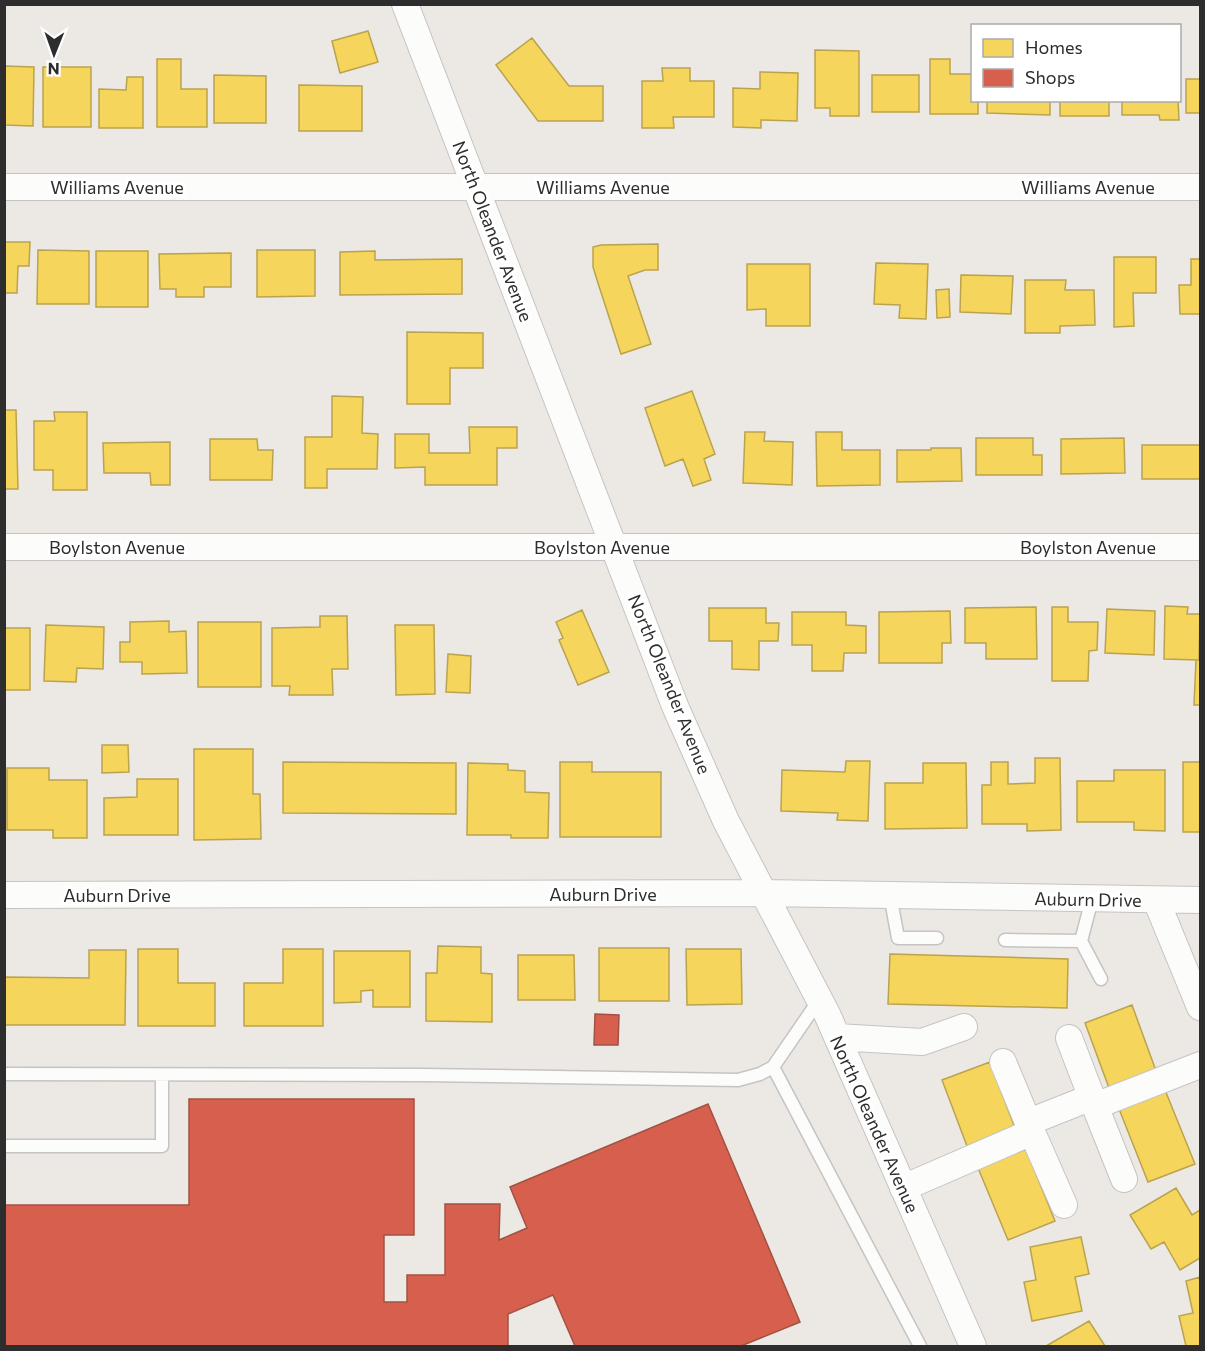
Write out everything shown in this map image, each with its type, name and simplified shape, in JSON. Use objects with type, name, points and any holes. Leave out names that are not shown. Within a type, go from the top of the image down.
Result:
[{"type":"street","name":"North Oleander Avenue","points":[[405,4],[616,547],[675,706],[726,821],[837,1037],[973,1347]]},
{"type":"street","name":"Williams Avenue","points":[[4,187],[1200,187]]},
{"type":"street","name":"Boylston Avenue","points":[[4,547],[1200,547]]},
{"type":"street","name":"Auburn Drive","points":[[4,895],[762,893],[1200,900]]},
{"type":"street","points":[[1156,900],[1200,1007]]},
{"type":"street","points":[[837,1037],[922,1042],[964,1027]]},
{"type":"street","points":[[1069,1038],[1124,1179]]},
{"type":"street","points":[[1003,1062],[1064,1205]]},
{"type":"street","points":[[903,1188],[1030,1127],[1094,1101],[1200,1065]]},
{"type":"lane","points":[[890,895],[898,938],[937,938]]},
{"type":"lane","points":[[1092,899],[1080,941],[1101,979]]},
{"type":"lane","points":[[1005,940],[1080,941]]},
{"type":"lane","points":[[4,1074],[424,1075],[738,1080],[760,1074],[773,1067],[819,1000]]},
{"type":"lane","points":[[773,1067],[920,1347]]},
{"type":"lane","points":[[4,1146],[162,1146],[162,1075]]},
{"type":"building: Homes","points":[[368,31],[378,62],[340,73],[332,41]]},
{"type":"building: Homes","points":[[532,38],[569,86],[603,86],[603,121],[538,121],[496,65]]},
{"type":"building: Homes","points":[[815,50],[859,51],[859,116],[830,116],[830,108],[815,108]]},
{"type":"building: Homes","points":[[157,59],[181,59],[181,89],[207,89],[207,127],[157,127]]},
{"type":"building: Homes","points":[[930,59],[950,59],[950,74],[971,74],[971,102],[978,102],[978,114],[930,114]]},
{"type":"building: Homes","points":[[4,66],[34,67],[33,126],[4,125]]},
{"type":"building: Homes","points":[[43,67],[91,67],[91,127],[43,127]]},
{"type":"building: Homes","points":[[662,68],[690,68],[690,81],[714,81],[714,117],[673,117],[674,128],[642,128],[642,81],[663,81]]},
{"type":"building: Homes","points":[[760,72],[798,73],[797,121],[761,120],[761,128],[733,127],[733,88],[760,89]]},
{"type":"building: Homes","points":[[214,75],[266,76],[266,123],[214,123]]},
{"type":"building: Homes","points":[[872,75],[919,75],[919,112],[872,112]]},
{"type":"building: Homes","points":[[127,77],[143,77],[143,128],[99,128],[99,89],[126,90]]},
{"type":"building: Homes","points":[[1186,79],[1200,79],[1200,113],[1186,113]]},
{"type":"building: Homes","points":[[299,85],[362,86],[362,131],[299,131]]},
{"type":"building: Homes","points":[[987,102],[1050,102],[1050,115],[987,113]]},
{"type":"building: Homes","points":[[1060,102],[1109,102],[1109,116],[1060,116]]},
{"type":"building: Homes","points":[[1122,102],[1178,102],[1179,120],[1160,120],[1159,115],[1122,115]]},
{"type":"building: Homes","points":[[4,242],[30,242],[29,266],[18,266],[17,293],[5,293],[5,307]]},
{"type":"building: Homes","points":[[658,244],[658,270],[645,270],[628,276],[651,344],[621,354],[593,267],[593,247]]},
{"type":"building: Homes","points":[[38,250],[89,251],[89,304],[37,304]]},
{"type":"building: Homes","points":[[257,250],[315,250],[315,296],[257,297]]},
{"type":"building: Homes","points":[[96,251],[148,251],[148,307],[96,307]]},
{"type":"building: Homes","points":[[375,251],[375,260],[462,259],[462,294],[340,295],[340,252]]},
{"type":"building: Homes","points":[[231,253],[231,287],[204,287],[204,297],[176,297],[176,289],[160,289],[159,254]]},
{"type":"building: Homes","points":[[1114,257],[1156,257],[1156,293],[1133,293],[1134,326],[1114,327]]},
{"type":"building: Homes","points":[[1191,259],[1200,259],[1200,314],[1180,314],[1179,285],[1191,285]]},
{"type":"building: Homes","points":[[876,263],[928,264],[926,319],[899,318],[900,305],[874,304]]},
{"type":"building: Homes","points":[[747,264],[810,264],[810,326],[766,326],[766,309],[747,310]]},
{"type":"building: Homes","points":[[961,275],[1013,276],[1011,314],[960,312]]},
{"type":"building: Homes","points":[[1025,280],[1066,280],[1065,290],[1094,290],[1095,325],[1060,326],[1060,333],[1025,333]]},
{"type":"building: Homes","points":[[949,289],[950,317],[937,318],[936,290]]},
{"type":"building: Homes","points":[[407,332],[483,333],[483,368],[450,368],[450,404],[407,404]]},
{"type":"building: Homes","points":[[692,391],[715,454],[704,459],[711,480],[693,486],[683,459],[665,466],[645,408]]},
{"type":"building: Homes","points":[[332,396],[363,397],[362,433],[378,434],[377,469],[327,469],[327,488],[305,488],[305,437],[332,437]]},
{"type":"building: Homes","points":[[4,410],[16,410],[18,489],[4,489]]},
{"type":"building: Homes","points":[[54,412],[87,412],[87,490],[53,490],[53,470],[34,470],[34,421],[55,421]]},
{"type":"building: Homes","points":[[469,427],[517,427],[517,448],[497,448],[497,485],[425,485],[425,467],[395,468],[395,434],[429,434],[429,453],[470,453]]},
{"type":"building: Homes","points":[[745,432],[765,432],[764,441],[793,442],[792,485],[743,483]]},
{"type":"building: Homes","points":[[816,432],[842,432],[842,450],[880,450],[880,485],[817,486]]},
{"type":"building: Homes","points":[[976,438],[1033,438],[1033,455],[1042,455],[1042,475],[976,475]]},
{"type":"building: Homes","points":[[1124,438],[1125,473],[1061,474],[1061,439]]},
{"type":"building: Homes","points":[[210,439],[257,439],[258,450],[273,450],[272,480],[210,480]]},
{"type":"building: Homes","points":[[170,442],[170,485],[151,485],[150,473],[104,473],[103,443]]},
{"type":"building: Homes","points":[[1142,445],[1200,445],[1200,479],[1142,479]]},
{"type":"building: Homes","points":[[931,448],[961,448],[962,481],[897,482],[897,450],[931,450]]},
{"type":"building: Homes","points":[[1165,606],[1188,607],[1187,614],[1200,614],[1199,660],[1164,659]]},
{"type":"building: Homes","points":[[1036,607],[1037,659],[986,659],[986,643],[965,643],[965,608]]},
{"type":"building: Homes","points":[[1052,607],[1068,607],[1068,622],[1098,622],[1097,650],[1089,651],[1088,681],[1052,681]]},
{"type":"building: Homes","points":[[709,608],[766,608],[766,623],[779,623],[778,641],[759,641],[759,670],[732,669],[732,641],[709,641]]},
{"type":"building: Homes","points":[[1107,609],[1155,611],[1154,655],[1105,653]]},
{"type":"building: Homes","points":[[582,610],[609,672],[578,685],[559,640],[563,638],[556,622]]},
{"type":"building: Homes","points":[[950,611],[951,643],[942,643],[942,663],[879,663],[879,612]]},
{"type":"building: Homes","points":[[792,612],[846,612],[846,625],[866,626],[866,653],[844,653],[843,671],[812,671],[812,645],[792,645]]},
{"type":"building: Homes","points":[[320,616],[347,616],[348,669],[332,669],[333,695],[289,695],[290,686],[272,686],[272,628],[320,627]]},
{"type":"building: Homes","points":[[169,621],[169,632],[186,631],[187,673],[142,674],[142,662],[120,662],[120,642],[130,642],[130,622]]},
{"type":"building: Homes","points":[[198,622],[261,622],[261,687],[198,687]]},
{"type":"building: Homes","points":[[46,625],[104,627],[103,669],[77,668],[76,682],[44,681]]},
{"type":"building: Homes","points":[[395,625],[434,625],[435,694],[396,695]]},
{"type":"building: Homes","points":[[4,628],[30,628],[30,690],[4,690]]},
{"type":"building: Homes","points":[[448,654],[471,656],[470,693],[446,692]]},
{"type":"building: Homes","points":[[1196,660],[1200,660],[1200,705],[1194,705]]},
{"type":"building: Homes","points":[[102,745],[128,745],[129,772],[102,773]]},
{"type":"building: Homes","points":[[194,749],[253,749],[253,794],[260,794],[261,839],[194,840]]},
{"type":"building: Homes","points":[[1035,758],[1060,758],[1061,830],[1027,831],[1027,824],[982,824],[982,785],[991,785],[991,762],[1008,762],[1008,784],[1035,783]]},
{"type":"building: Homes","points":[[846,761],[870,761],[868,821],[837,820],[838,813],[781,811],[782,770],[845,772]]},
{"type":"building: Homes","points":[[283,762],[456,763],[456,814],[283,813]]},
{"type":"building: Homes","points":[[560,762],[592,762],[592,772],[661,772],[661,837],[560,837]]},
{"type":"building: Homes","points":[[1183,762],[1200,762],[1200,832],[1183,832]]},
{"type":"building: Homes","points":[[468,763],[508,764],[508,770],[525,771],[525,792],[549,793],[548,838],[467,835]]},
{"type":"building: Homes","points":[[923,763],[966,763],[967,828],[885,829],[885,783],[923,783]]},
{"type":"building: Homes","points":[[7,768],[49,768],[49,780],[87,780],[87,838],[53,838],[53,830],[7,830]]},
{"type":"building: Homes","points":[[1114,770],[1165,770],[1165,831],[1134,830],[1134,822],[1077,822],[1077,781],[1114,781]]},
{"type":"building: Homes","points":[[137,779],[178,779],[178,835],[104,835],[104,798],[137,797]]},
{"type":"building: Homes","points":[[438,946],[481,947],[481,973],[492,974],[492,1022],[426,1021],[426,973],[437,973]]},
{"type":"building: Homes","points":[[599,948],[669,948],[669,1001],[599,1001]]},
{"type":"building: Homes","points":[[138,949],[178,949],[178,983],[215,983],[215,1026],[138,1026]]},
{"type":"building: Homes","points":[[283,949],[323,949],[323,1026],[244,1026],[244,983],[283,983]]},
{"type":"building: Homes","points":[[686,949],[741,949],[742,1004],[687,1005]]},
{"type":"building: Homes","points":[[89,950],[126,950],[125,1025],[4,1025],[4,977],[89,978]]},
{"type":"building: Homes","points":[[334,951],[410,951],[410,1007],[373,1007],[373,990],[361,991],[361,1002],[334,1003]]},
{"type":"building: Homes","points":[[890,954],[1068,959],[1067,1008],[888,1004]]},
{"type":"building: Homes","points":[[518,955],[574,955],[575,1000],[518,1000]]},
{"type":"building: Homes","points":[[1132,1005],[1159,1079],[1112,1096],[1085,1023]]},
{"type":"building: Homes","points":[[990,1062],[1018,1136],[970,1154],[942,1080]]},
{"type":"building: Homes","points":[[1165,1090],[1195,1164],[1148,1182],[1119,1109]]},
{"type":"building: Homes","points":[[1026,1149],[1055,1221],[1008,1240],[978,1168]]},
{"type":"building: Homes","points":[[1176,1188],[1192,1215],[1200,1210],[1200,1258],[1180,1270],[1164,1242],[1151,1249],[1130,1215]]},
{"type":"building: Homes","points":[[1081,1237],[1089,1274],[1075,1277],[1082,1311],[1032,1321],[1024,1282],[1036,1280],[1030,1247]]},
{"type":"building: Homes","points":[[1200,1277],[1200,1346],[1186,1346],[1179,1316],[1193,1313],[1186,1281]]},
{"type":"building: Homes","points":[[1089,1321],[1105,1346],[1046,1346]]},
{"type":"building: Shops","points":[[595,1014],[619,1015],[618,1045],[594,1045]]},
{"type":"building: Shops","points":[[189,1099],[414,1099],[414,1235],[384,1235],[384,1302],[407,1302],[407,1275],[445,1275],[445,1204],[500,1204],[499,1240],[527,1228],[510,1187],[708,1104],[800,1322],[741,1346],[575,1346],[553,1295],[508,1314],[508,1346],[4,1346],[4,1205],[189,1205]]}]
